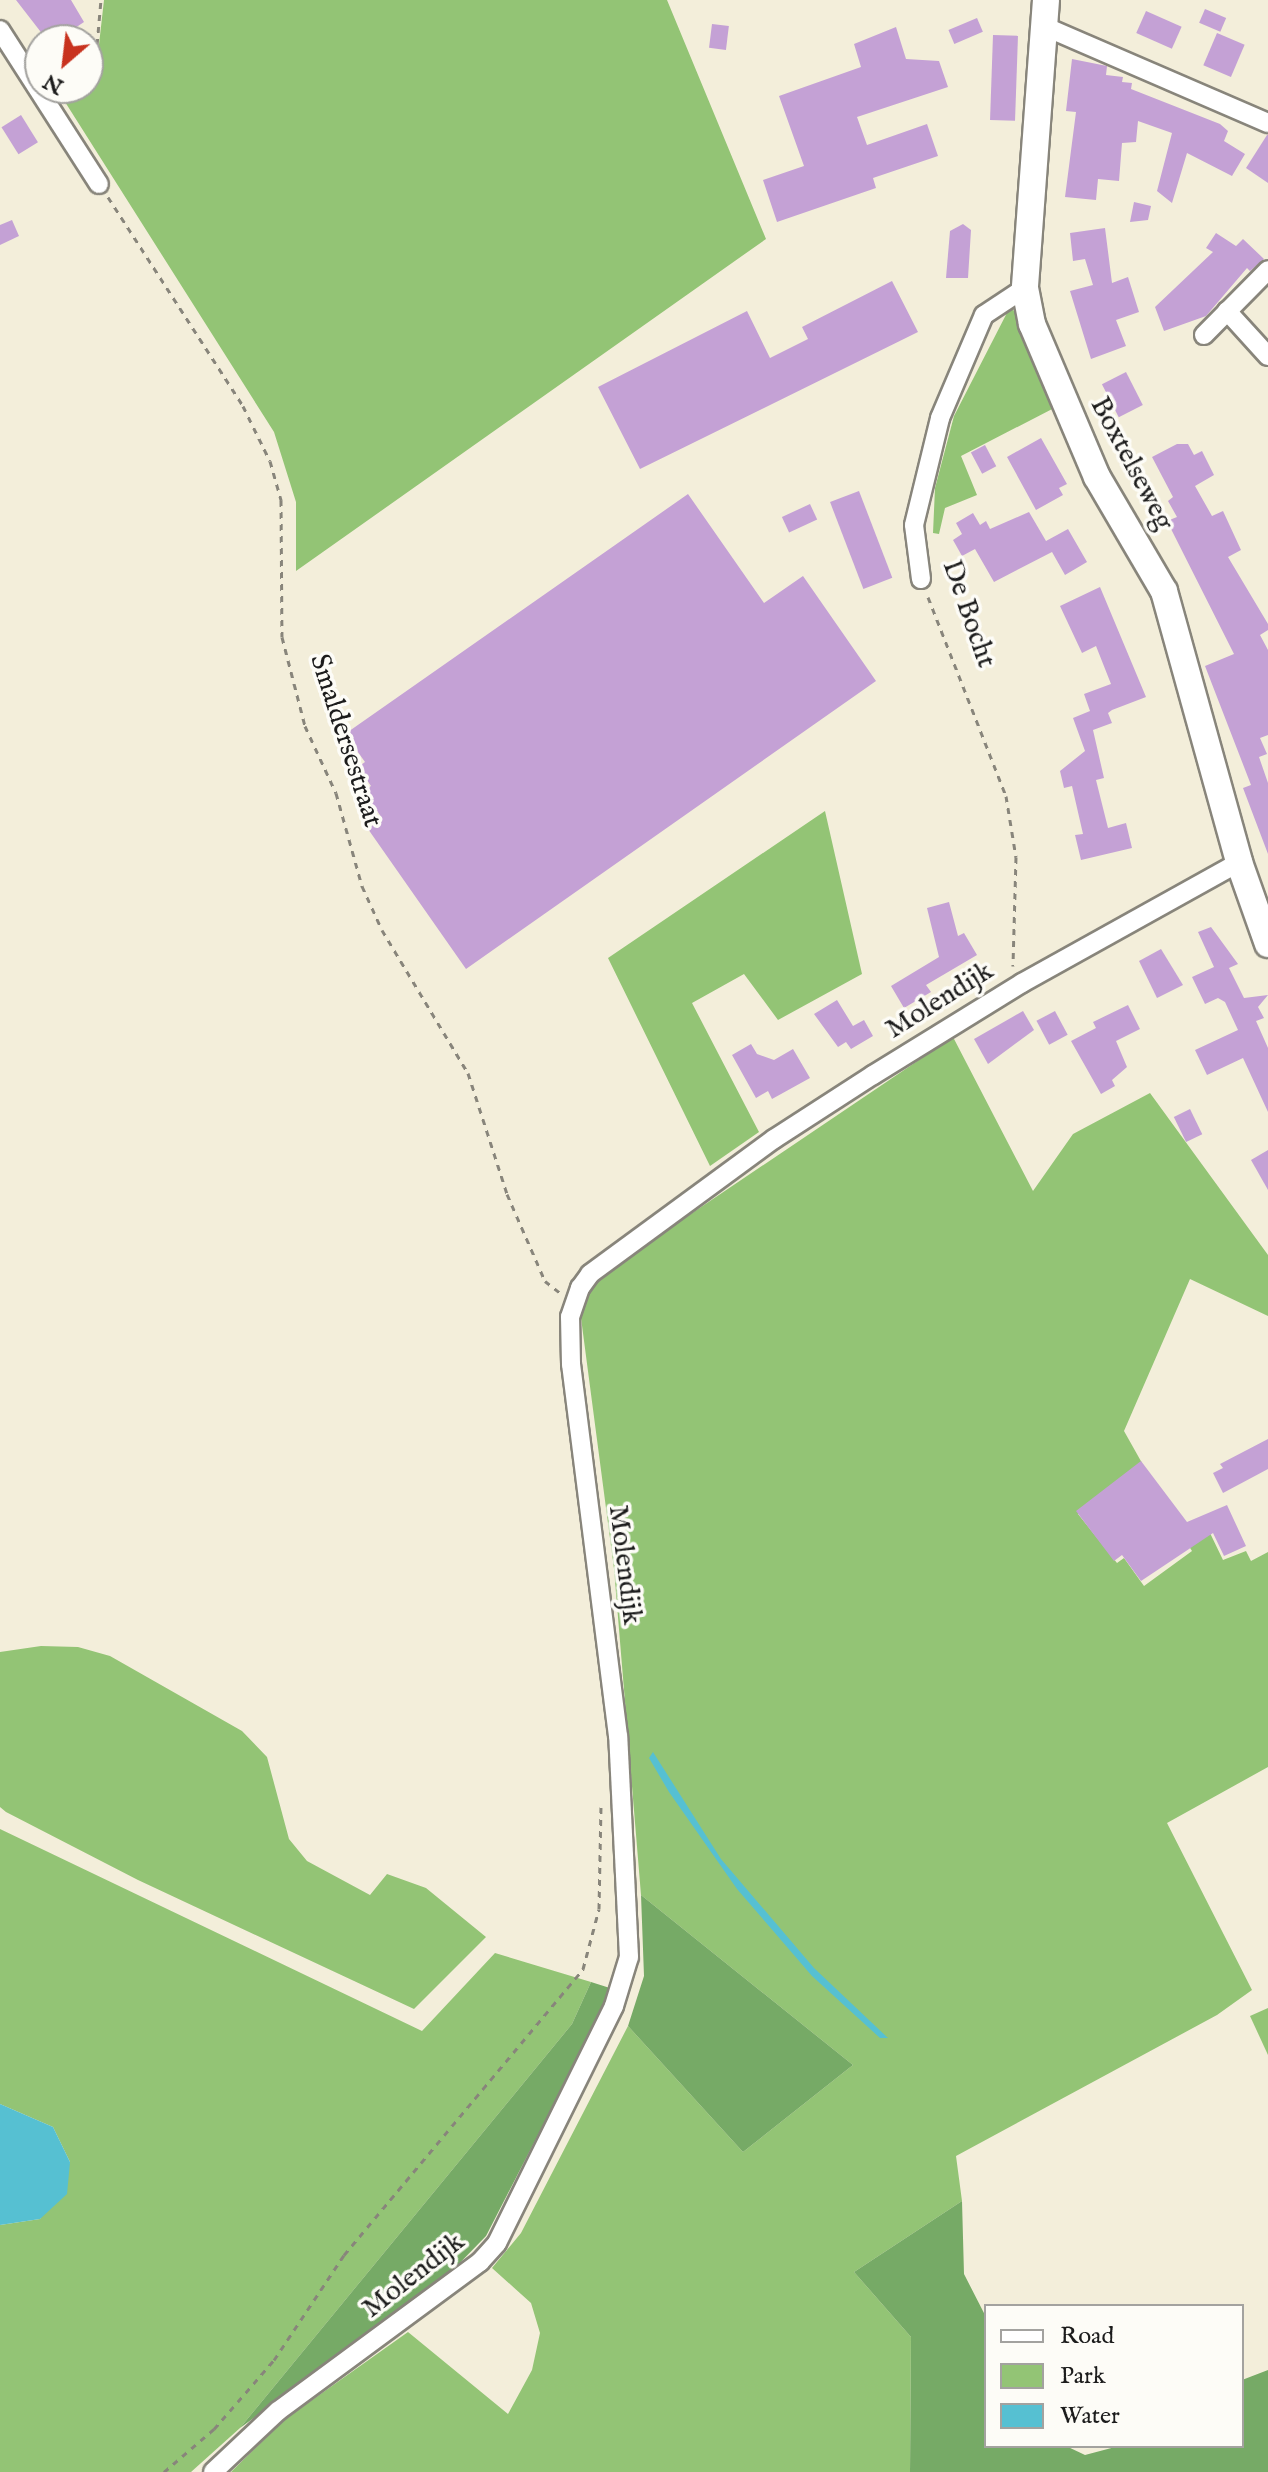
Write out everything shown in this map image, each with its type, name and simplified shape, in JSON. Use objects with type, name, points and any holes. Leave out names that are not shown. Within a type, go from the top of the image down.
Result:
[{"type":"street","name":"Boxtelseweg","points":[[1046,0],[1025,288],[1032,324],[1068,418],[1164,591],[1239,862],[1268,944]]},
{"type":"street","points":[[1046,27],[1268,123]]},
{"type":"street","points":[[0,30],[99,184]]},
{"type":"street","points":[[1204,335],[1268,270]]},
{"type":"street","name":"De Bocht","points":[[921,579],[914,525],[945,405],[984,315],[1025,288]]},
{"type":"street","points":[[1227,311],[1268,356]]},
{"type":"street","name":"Molendijk","points":[[213,2472],[278,2411],[429,2304],[497,2243],[622,1981],[629,1957],[618,1736],[571,1364],[573,1300],[590,1274],[774,1139],[1022,983],[1239,862]]},
{"type":"path","points":[[99,24],[101,0]]},
{"type":"path","name":"Smaldersestraat","points":[[99,184],[243,406],[270,461],[281,500],[282,637],[305,726],[336,793],[362,886],[382,930],[468,1073],[507,1194],[545,1281],[573,1300]]},
{"type":"path","name":"De Bocht","points":[[921,579],[1006,796],[1016,857],[1013,965],[1022,983]]},
{"type":"path","points":[[164,2472],[214,2429],[274,2360],[344,2255],[583,1969],[599,1909],[601,1796]]},
{"type":"green space","points":[[104,0],[667,0],[766,239],[296,571],[296,502],[274,432],[66,104],[104,104],[104,24],[101,24]]},
{"type":"green space","points":[[1011,305],[1058,406],[961,456],[977,495],[945,508],[939,534],[933,533],[935,488],[954,416]]},
{"type":"green space","points":[[825,811],[862,974],[778,1020],[744,974],[692,1003],[759,1132],[710,1166],[608,958]]},
{"type":"green space","points":[[953,1037],[1033,1191],[1073,1134],[1150,1093],[1268,1255],[1268,1316],[1190,1279],[1124,1431],[1142,1463],[1078,1514],[1117,1563],[1124,1558],[1144,1586],[1192,1551],[1187,1543],[1210,1533],[1223,1560],[1246,1551],[1251,1561],[1268,1552],[1268,1767],[1167,1823],[1252,1990],[1217,2015],[956,2156],[962,2201],[854,2272],[911,2337],[910,2472],[231,2472],[284,2420],[408,2332],[508,2414],[532,2370],[540,2333],[531,2303],[492,2268],[521,2233],[628,2026],[743,2152],[853,2065],[641,1895],[614,1569],[581,1318],[584,1300],[599,1276]]},
{"type":"green space","points":[[41,1646],[78,1647],[110,1656],[242,1731],[267,1757],[289,1839],[307,1861],[370,1895],[387,1874],[426,1888],[486,1937],[414,2009],[138,1880],[6,1812],[0,1807],[0,1652]]},
{"type":"green space","points":[[0,1829],[422,2031],[495,1953],[591,1982],[572,2024],[240,2428],[191,2472],[0,2472],[0,2225],[40,2219],[70,2162],[53,2127],[0,2104]]},
{"type":"green space","points":[[641,1895],[853,2065],[743,2152],[628,2026],[644,1976]]},
{"type":"green space","points":[[591,1982],[613,1989],[486,2236],[448,2275],[240,2428],[572,2024]]},
{"type":"green space","points":[[1268,2008],[1268,2055],[1250,2016]]},
{"type":"green space","points":[[962,2201],[964,2274],[984,2313],[984,2448],[1070,2448],[1085,2455],[1111,2448],[1244,2448],[1244,2379],[1268,2370],[1268,2472],[910,2472],[911,2337],[854,2272]]},
{"type":"water","points":[[653,1752],[721,1859],[814,1968],[888,2038],[880,2038],[812,1976],[737,1889],[669,1792],[649,1758]]},
{"type":"water","points":[[0,2104],[53,2127],[70,2162],[67,2194],[40,2219],[0,2225]]},
{"type":"building","points":[[16,0],[71,0],[84,22],[81,24],[35,24]]},
{"type":"building","points":[[1205,9],[1226,18],[1220,32],[1199,23]]},
{"type":"building","points":[[1146,11],[1182,27],[1172,49],[1136,33]]},
{"type":"building","points":[[977,18],[983,32],[954,44],[948,30]]},
{"type":"building","points":[[712,24],[729,26],[726,50],[709,48]]},
{"type":"building","points":[[896,27],[906,59],[939,61],[948,87],[857,117],[867,145],[927,124],[938,156],[873,178],[876,188],[777,222],[763,180],[804,166],[779,96],[861,67],[854,44]]},
{"type":"building","points":[[1217,33],[1245,45],[1231,77],[1203,65]]},
{"type":"building","points":[[993,35],[1018,36],[1015,121],[990,120]]},
{"type":"building","points":[[1072,59],[1107,66],[1106,75],[1123,77],[1122,82],[1132,83],[1131,89],[1220,124],[1228,131],[1224,141],[1245,154],[1232,176],[1187,153],[1172,203],[1157,191],[1172,133],[1138,121],[1136,142],[1122,143],[1119,181],[1098,179],[1096,200],[1065,197],[1076,112],[1066,111]]},
{"type":"building","points":[[21,115],[38,142],[18,154],[1,127]]},
{"type":"building","points":[[1268,135],[1268,183],[1246,168]]},
{"type":"building","points":[[1134,202],[1151,206],[1148,220],[1130,222]]},
{"type":"building","points":[[12,220],[19,236],[0,245],[0,225]]},
{"type":"building","points":[[963,224],[971,230],[968,278],[946,278],[950,231]]},
{"type":"building","points":[[1105,228],[1112,283],[1128,277],[1139,312],[1116,320],[1126,346],[1091,359],[1070,291],[1093,285],[1085,259],[1073,261],[1070,233]]},
{"type":"building","points":[[1216,233],[1236,246],[1243,239],[1264,259],[1250,271],[1247,268],[1206,316],[1164,331],[1155,307],[1213,252],[1206,248]]},
{"type":"building","points":[[892,281],[918,332],[640,469],[598,387],[747,311],[770,358],[808,339],[802,327]]},
{"type":"building","points":[[1126,372],[1143,405],[1119,417],[1102,384]]},
{"type":"building","points":[[1041,438],[1067,484],[1059,488],[1063,495],[1036,510],[1007,457]]},
{"type":"building","points":[[1177,444],[1188,444],[1194,455],[1202,451],[1214,475],[1195,486],[1212,516],[1223,511],[1241,550],[1228,557],[1268,624],[1268,630],[1260,635],[1268,650],[1268,735],[1260,738],[1267,754],[1259,757],[1268,783],[1268,854],[1243,788],[1251,785],[1205,666],[1234,654],[1167,521],[1177,517],[1168,501],[1173,497],[1152,457]]},
{"type":"building","points":[[985,445],[996,466],[982,474],[971,453]]},
{"type":"building","points":[[859,491],[892,578],[863,589],[830,502]]},
{"type":"building","points":[[688,494],[764,603],[803,576],[876,681],[466,969],[368,829],[382,818],[363,791],[371,786],[358,767],[365,762],[345,734]]},
{"type":"building","points":[[810,504],[817,519],[789,533],[782,517]]},
{"type":"building","points":[[1029,512],[1046,541],[1068,529],[1087,562],[1065,575],[1052,552],[994,582],[975,549],[962,556],[953,540],[962,534],[956,523],[973,513],[980,525],[986,521],[990,529]]},
{"type":"building","points":[[1100,587],[1146,697],[1112,710],[1108,713],[1112,723],[1093,730],[1104,778],[1096,780],[1108,828],[1126,823],[1132,848],[1081,860],[1075,835],[1083,834],[1072,786],[1064,788],[1060,771],[1085,751],[1073,718],[1090,711],[1084,694],[1111,684],[1096,646],[1082,653],[1060,606]]},
{"type":"building","points":[[949,902],[958,936],[964,933],[977,955],[926,985],[931,992],[904,1008],[891,986],[939,957],[927,908]]},
{"type":"building","points":[[1211,927],[1238,964],[1229,968],[1244,998],[1268,995],[1258,1007],[1264,1018],[1256,1021],[1268,1048],[1268,1112],[1243,1058],[1207,1075],[1195,1050],[1238,1030],[1225,1002],[1218,998],[1205,1004],[1192,977],[1214,967],[1198,932]]},
{"type":"building","points":[[1161,949],[1183,985],[1157,998],[1139,961]]},
{"type":"building","points":[[837,1000],[853,1026],[864,1020],[873,1036],[851,1049],[846,1042],[838,1047],[814,1014]]},
{"type":"building","points":[[1128,1005],[1140,1029],[1116,1041],[1127,1067],[1112,1080],[1115,1086],[1101,1094],[1071,1041],[1096,1028],[1093,1022]]},
{"type":"building","points":[[1023,1011],[1034,1030],[988,1064],[974,1039]]},
{"type":"building","points":[[1055,1011],[1068,1035],[1049,1045],[1036,1021]]},
{"type":"building","points":[[751,1044],[757,1054],[774,1060],[793,1049],[810,1078],[772,1099],[768,1091],[756,1098],[732,1055]]},
{"type":"building","points":[[1190,1109],[1202,1134],[1186,1142],[1174,1117]]},
{"type":"building","points":[[1268,1150],[1268,1190],[1251,1160]]},
{"type":"building","points":[[1268,1439],[1268,1469],[1223,1493],[1213,1473],[1223,1468],[1220,1464]]},
{"type":"building","points":[[1141,1461],[1187,1522],[1227,1505],[1246,1546],[1224,1556],[1213,1533],[1141,1581],[1122,1555],[1114,1561],[1076,1511]]}]
